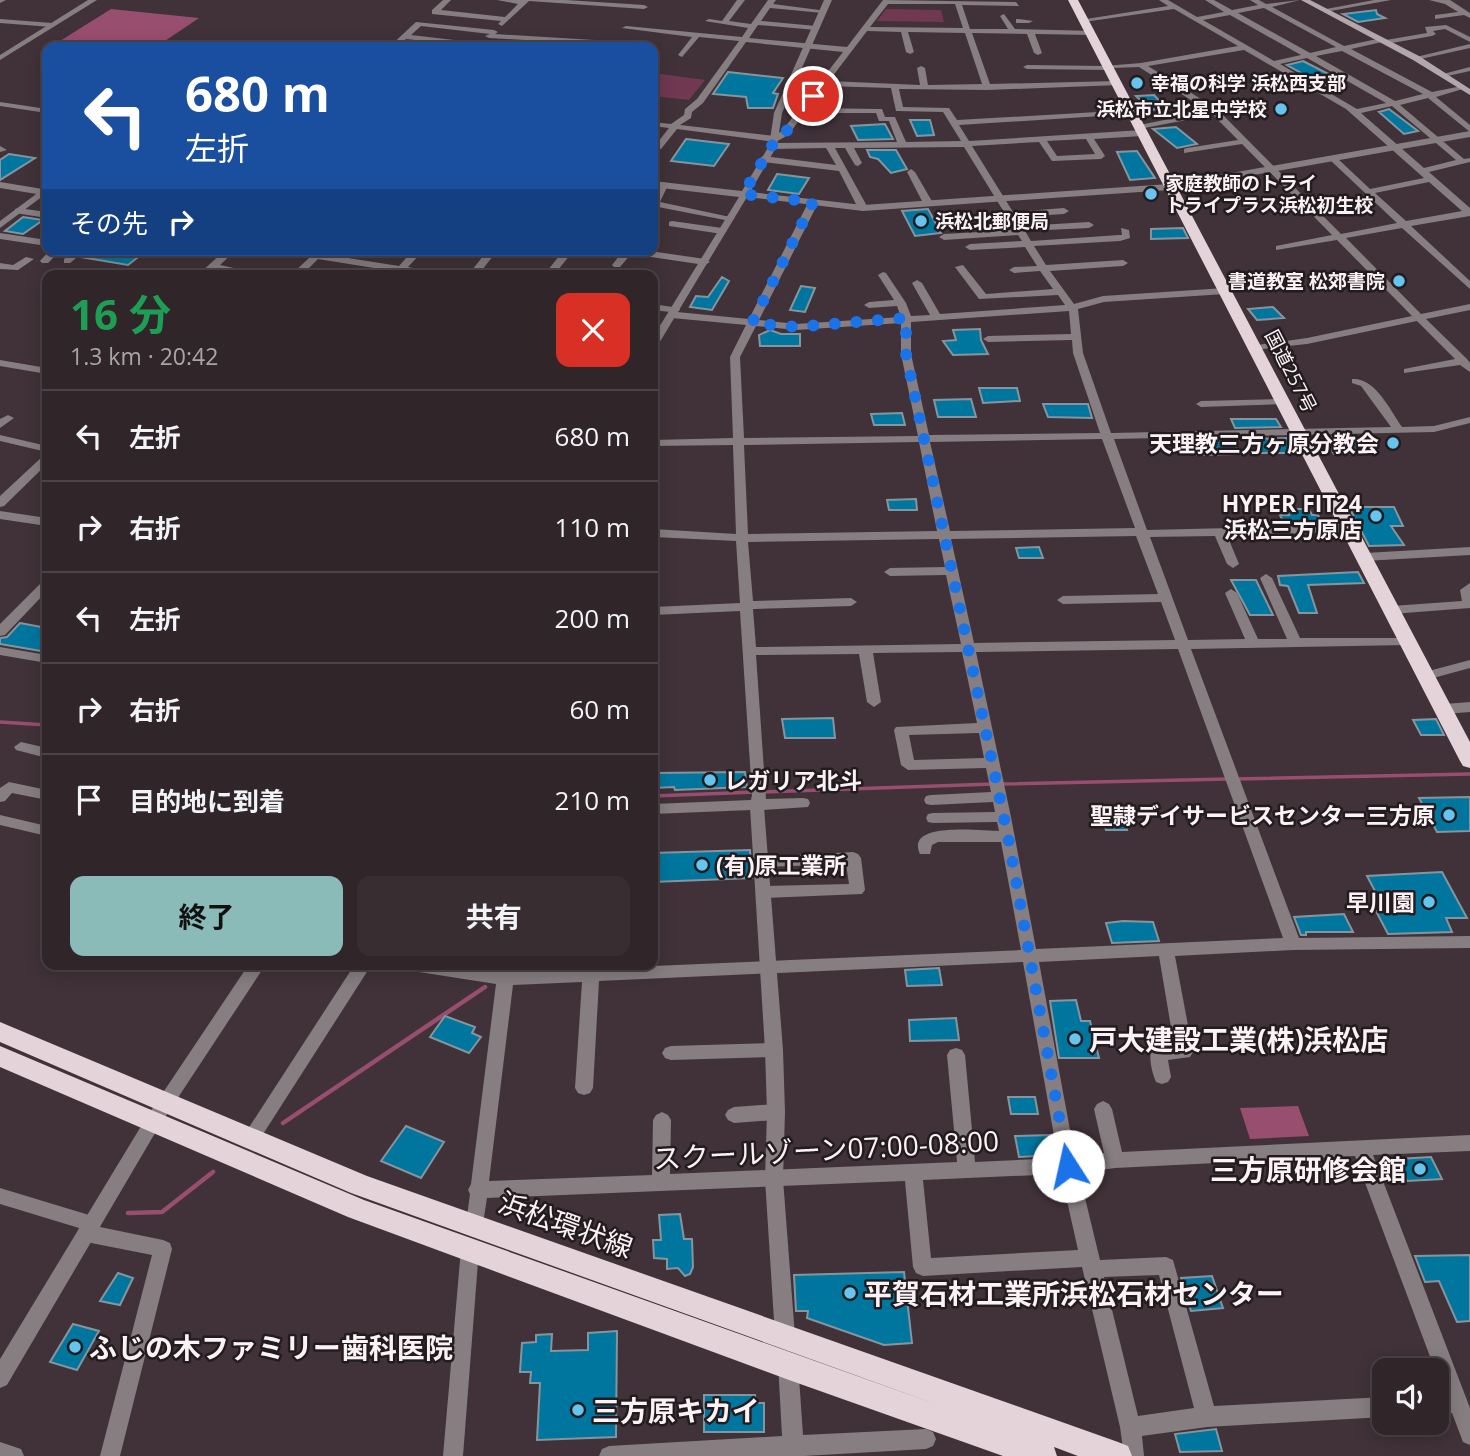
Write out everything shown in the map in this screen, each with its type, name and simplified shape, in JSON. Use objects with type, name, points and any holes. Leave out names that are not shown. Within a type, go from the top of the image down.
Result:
[{"type":"highway","name":"国道257号","points":[[1073,0],[1169,187],[1257,348],[1298,433],[1470,761]]},
{"type":"highway","name":"浜松環状線","points":[[0,1032],[357,1209],[472,1237],[785,1336],[1118,1456]]},
{"type":"highway","name":"浜松環状線","points":[[0,1056],[159,1113],[252,1136],[472,1237],[789,1367],[1043,1456]]},
{"type":"main road","points":[[1305,0],[1416,58],[1466,90]]},
{"type":"street","points":[[0,58],[93,0]]},
{"type":"street","points":[[447,0],[435,12],[507,19]]},
{"type":"street","points":[[501,0],[644,7]]},
{"type":"street","points":[[613,42],[650,0]]},
{"type":"street","points":[[724,23],[741,0]]},
{"type":"street","points":[[774,142],[778,113],[828,0]]},
{"type":"street","points":[[1163,0],[1356,113],[1469,212]]},
{"type":"street","points":[[1209,0],[1393,103],[1437,141],[1466,160]]},
{"type":"street","points":[[1254,0],[1431,96],[1470,132]]},
{"type":"street","points":[[1197,19],[1296,0]]},
{"type":"street","points":[[1325,10],[1374,1],[1399,0]]},
{"type":"street","points":[[1433,0],[1470,5]]},
{"type":"street","points":[[483,42],[527,1]]},
{"type":"street","points":[[758,1],[823,11]]},
{"type":"street","points":[[658,334],[705,262],[774,142],[785,133],[887,1],[1016,4]]},
{"type":"street","points":[[958,1],[988,88]]},
{"type":"street","points":[[1422,8],[1447,2],[1467,15]]},
{"type":"street","points":[[658,147],[674,126],[688,116],[688,111],[700,101],[770,3]]},
{"type":"street","points":[[1084,20],[1174,7]]},
{"type":"street","points":[[1438,17],[1467,15]]},
{"type":"street","points":[[1004,16],[1013,32]]},
{"type":"street","points":[[1029,21],[1017,17],[1038,52]]},
{"type":"street","points":[[709,21],[816,28]]},
{"type":"street","points":[[3,22],[52,25]]},
{"type":"street","points":[[399,42],[419,24],[578,42]]},
{"type":"street","points":[[626,27],[696,34],[759,49]]},
{"type":"street","points":[[1274,63],[1343,48],[1432,34],[1428,29],[1443,27],[1470,40]]},
{"type":"street","points":[[867,29],[928,34],[968,31],[1090,33]]},
{"type":"street","points":[[904,30],[910,52]]},
{"type":"street","points":[[682,55],[696,34]]},
{"type":"street","points":[[405,37],[446,42]]},
{"type":"street","points":[[741,43],[849,50]]},
{"type":"street","points":[[1027,67],[1141,65],[1246,47]]},
{"type":"street","points":[[1416,58],[1468,48]]},
{"type":"street","points":[[1436,54],[1447,59]]},
{"type":"street","points":[[1141,65],[1215,112],[1466,365]]},
{"type":"street","points":[[921,68],[924,88]]},
{"type":"street","points":[[1443,75],[1470,69]]},
{"type":"street","points":[[822,83],[924,88],[1116,83]]},
{"type":"street","points":[[895,87],[899,109],[946,110],[1043,268],[1074,311],[1078,353],[1105,434],[1293,944]]},
{"type":"street","points":[[1356,113],[1393,103],[1466,90]]},
{"type":"street","points":[[0,104],[42,110]]},
{"type":"street","points":[[801,110],[879,111],[882,119],[892,119],[903,146]]},
{"type":"street","points":[[954,123],[1132,112]]},
{"type":"street","points":[[658,124],[774,142],[830,147],[903,146],[1088,136],[1141,130],[1215,112]]},
{"type":"street","points":[[1044,119],[1057,138]]},
{"type":"street","points":[[658,184],[863,208],[1169,187],[1395,149],[1470,132]]},
{"type":"street","points":[[1041,139],[1055,159],[1101,156],[1088,136]]},
{"type":"street","points":[[1187,151],[1244,141]]},
{"type":"street","points":[[830,147],[863,208]]},
{"type":"street","points":[[849,147],[858,163]]},
{"type":"street","points":[[1001,150],[1048,148]]},
{"type":"street","points":[[763,159],[843,169]]},
{"type":"street","points":[[1333,159],[1470,286]]},
{"type":"street","points":[[1422,171],[1466,160]]},
{"type":"street","points":[[911,172],[928,203]]},
{"type":"street","points":[[1367,192],[1430,179]]},
{"type":"street","points":[[0,185],[42,190]]},
{"type":"street","points":[[658,196],[664,185]]},
{"type":"street","points":[[2,222],[42,192]]},
{"type":"street","points":[[794,1451],[774,1179],[774,1050],[751,651],[741,538],[734,357],[813,202]]},
{"type":"street","points":[[658,205],[730,218]]},
{"type":"street","points":[[18,211],[42,214]]},
{"type":"street","points":[[1011,215],[1063,212]]},
{"type":"street","points":[[1279,248],[1469,212]]},
{"type":"street","points":[[671,224],[722,231]]},
{"type":"street","points":[[944,237],[1089,225]]},
{"type":"street","points":[[970,247],[1120,238],[1127,236],[1124,230]]},
{"type":"street","points":[[0,236],[42,242]]},
{"type":"street","points":[[658,255],[705,262]]},
{"type":"street","points":[[45,261],[50,256]]},
{"type":"street","points":[[67,261],[73,256]]},
{"type":"street","points":[[209,270],[225,256]]},
{"type":"street","points":[[301,270],[316,256],[407,270]]},
{"type":"street","points":[[401,269],[413,256]]},
{"type":"street","points":[[476,270],[488,256]]},
{"type":"street","points":[[553,270],[564,256]]},
{"type":"street","points":[[617,265],[625,256]]},
{"type":"street","points":[[0,266],[15,268],[29,259]]},
{"type":"street","points":[[1014,270],[1122,262]]},
{"type":"street","points":[[212,267],[231,270]]},
{"type":"street","points":[[960,267],[983,298],[1060,292]]},
{"type":"street","points":[[883,275],[901,303],[906,318],[906,354],[1008,837],[1068,1166],[1130,1427],[1134,1456]]},
{"type":"street","points":[[917,283],[936,316]]},
{"type":"street","points":[[658,308],[673,313],[796,327],[1071,307],[1102,299],[1225,291]]},
{"type":"street","points":[[869,305],[901,303]]},
{"type":"street","points":[[1257,348],[1307,341],[1470,307]]},
{"type":"street","points":[[988,340],[1076,337]]},
{"type":"street","points":[[0,363],[42,370]]},
{"type":"street","points":[[1408,371],[1466,365]]},
{"type":"street","points":[[1356,381],[1365,384],[1399,430]]},
{"type":"street","points":[[1201,404],[1282,401]]},
{"type":"street","points":[[658,443],[1298,433],[1434,429],[1470,420]]},
{"type":"street","points":[[1,440],[42,448]]},
{"type":"street","points":[[0,503],[42,463]]},
{"type":"street","points":[[0,514],[42,521]]},
{"type":"street","points":[[658,533],[741,538],[1349,528]]},
{"type":"street","points":[[1219,531],[1233,564]]},
{"type":"street","points":[[1365,557],[1470,551]]},
{"type":"street","points":[[890,572],[951,571]]},
{"type":"street","points":[[1266,578],[1295,642]]},
{"type":"street","points":[[1392,610],[1467,606],[1469,599],[1466,590],[1470,587]]},
{"type":"street","points":[[0,632],[42,589]]},
{"type":"street","points":[[1231,593],[1253,643]]},
{"type":"street","points":[[33,598],[42,600]]},
{"type":"street","points":[[1063,600],[1166,598]]},
{"type":"street","points":[[658,611],[851,602]]},
{"type":"street","points":[[751,651],[1407,641]]},
{"type":"street","points":[[865,648],[874,702]]},
{"type":"street","points":[[0,650],[42,658]]},
{"type":"street","points":[[1426,676],[1470,664]]},
{"type":"street","points":[[1445,709],[1470,707]]},
{"type":"street","points":[[985,728],[901,730],[908,765],[996,780]]},
{"type":"street","points":[[21,747],[42,752]]},
{"type":"street","points":[[931,800],[996,780]]},
{"type":"street","points":[[0,797],[9,787],[42,794]]},
{"type":"street","points":[[658,808],[758,796],[803,803]]},
{"type":"street","points":[[933,817],[1004,817]]},
{"type":"street","points":[[0,820],[42,829]]},
{"type":"street","points":[[925,850],[924,843],[935,836],[1008,837]]},
{"type":"street","points":[[763,861],[853,858],[857,890],[765,892]]},
{"type":"street","points":[[481,970],[591,975],[1166,952],[1293,944],[1470,942]]},
{"type":"street","points":[[1162,1077],[1158,1053],[1184,1052],[1166,952]]},
{"type":"street","points":[[0,1378],[159,1113],[254,970]]},
{"type":"street","points":[[252,1136],[360,970]]},
{"type":"street","points":[[453,1456],[477,1190],[506,972]]},
{"type":"street","points":[[584,1088],[591,975]]},
{"type":"street","points":[[671,1053],[774,1050]]},
{"type":"street","points":[[956,1055],[967,1170]]},
{"type":"street","points":[[1103,1109],[1115,1160]]},
{"type":"street","points":[[734,1115],[776,1112]]},
{"type":"street","points":[[661,1184],[662,1120]]},
{"type":"street","name":"スクールゾーン07:00-08:00","points":[[477,1190],[913,1174],[1068,1166],[1115,1160],[1470,1143]]},
{"type":"street","points":[[1361,1148],[1470,1435]]},
{"type":"street","points":[[913,1174],[923,1267],[1092,1264],[1166,1266],[1207,1417]]},
{"type":"street","points":[[0,1196],[89,1228],[163,1249],[110,1456]]},
{"type":"street","points":[[1449,1403],[1458,1403]]},
{"type":"street","points":[[1130,1427],[1207,1417],[1372,1408]]},
{"type":"street","points":[[609,1456],[794,1451],[926,1439]]},
{"type":"street","points":[[0,1452],[14,1456]]},
{"type":"shaded area","points":[[111,9],[199,18],[163,42],[60,41]]},
{"type":"shaded area","points":[[886,9],[941,10],[944,22],[877,21]]},
{"type":"shaded area","points":[[658,74],[705,80],[689,100],[658,97]]},
{"type":"shaded area","points":[[1298,1106],[1309,1136],[1250,1139],[1240,1108]]},
{"type":"building","points":[[1376,10],[1377,14],[1385,18],[1358,22],[1343,14]]},
{"type":"building","points":[[1303,61],[1344,82],[1323,85],[1287,65]]},
{"type":"building","points":[[728,72],[783,78],[773,93],[778,94],[773,108],[748,108],[746,97],[713,94]]},
{"type":"building","points":[[1154,95],[1166,108],[1151,110],[1136,96]]},
{"type":"building","points":[[1389,109],[1418,131],[1404,134],[1379,112]]},
{"type":"building","points":[[910,120],[930,120],[934,135],[917,136]]},
{"type":"building","points":[[885,124],[893,139],[858,140],[851,126]]},
{"type":"building","points":[[1176,127],[1197,144],[1177,148],[1153,129]]},
{"type":"building","points":[[686,139],[729,144],[714,166],[671,161]]},
{"type":"building","points":[[867,150],[896,150],[907,169],[891,173],[878,159],[870,157]]},
{"type":"building","points":[[1137,151],[1155,178],[1130,180],[1117,152]]},
{"type":"building","points":[[9,154],[35,158],[0,180],[0,160]]},
{"type":"building","points":[[777,174],[809,178],[799,194],[768,190]]},
{"type":"building","name":"浜松北郵便局","points":[[928,209],[941,233],[915,236],[902,211]]},
{"type":"building","points":[[23,217],[42,220],[23,234],[5,231]]},
{"type":"building","points":[[1183,228],[1188,238],[1151,239],[1151,229]]},
{"type":"building","points":[[82,256],[139,256],[128,265]]},
{"type":"building","points":[[722,277],[729,281],[712,310],[690,307],[696,296],[708,297]]},
{"type":"building","points":[[801,286],[815,288],[805,312],[790,310]]},
{"type":"building","points":[[1273,307],[1284,318],[1257,320],[1248,309]]},
{"type":"building","points":[[980,329],[981,340],[988,354],[953,355],[943,341],[956,340],[953,330]]},
{"type":"building","points":[[770,330],[781,334],[800,334],[800,346],[760,346],[759,335]]},
{"type":"building","points":[[979,388],[1017,388],[1020,401],[983,403]]},
{"type":"building","points":[[971,399],[976,417],[938,417],[934,400]]},
{"type":"building","points":[[1043,404],[1088,404],[1092,418],[1048,417]]},
{"type":"building","points":[[902,413],[905,425],[874,425],[871,414]]},
{"type":"building","points":[[1231,419],[1276,419],[1281,427],[1235,428]]},
{"type":"building","points":[[1324,437],[1340,437],[1343,443],[1364,443],[1370,453],[1334,454]]},
{"type":"building","points":[[1287,438],[1295,453],[1261,453],[1253,439]]},
{"type":"building","points":[[1232,439],[1239,454],[1197,455],[1190,440]]},
{"type":"building","points":[[916,499],[917,510],[889,510],[887,500]]},
{"type":"building","points":[[1349,507],[1394,507],[1403,526],[1391,526],[1404,545],[1369,546]]},
{"type":"building","points":[[1286,509],[1309,509],[1312,515],[1318,515],[1322,523],[1284,524],[1280,515],[1289,515]]},
{"type":"building","points":[[1039,547],[1043,558],[1019,558],[1016,548]]},
{"type":"building","points":[[1358,572],[1364,583],[1308,585],[1317,613],[1299,613],[1288,586],[1280,585],[1278,576]]},
{"type":"building","points":[[1231,580],[1256,580],[1273,615],[1250,615]]},
{"type":"building","points":[[20,623],[42,627],[42,651],[0,644],[0,638],[7,637]]},
{"type":"building","points":[[833,718],[835,738],[785,738],[782,719]]},
{"type":"building","points":[[1436,719],[1444,735],[1421,735],[1413,720]]},
{"type":"building","name":"レガリア北斗","points":[[745,772],[747,787],[675,790],[674,787],[658,788],[658,773]]},
{"type":"building","name":"聖隷デイサービスセンター三方原","points":[[1470,797],[1470,831],[1437,832],[1419,798]]},
{"type":"building","points":[[1100,813],[1123,813],[1127,830],[1106,830]]},
{"type":"building","name":"(有)原工業所","points":[[750,850],[752,878],[658,882],[658,853]]},
{"type":"building","name":"早川園","points":[[1442,872],[1467,918],[1446,918],[1452,932],[1388,934],[1376,911],[1385,910],[1367,876]]},
{"type":"building","points":[[1344,914],[1353,932],[1306,932],[1306,935],[1301,935],[1294,917]]},
{"type":"building","points":[[1153,922],[1159,941],[1112,943],[1106,923]]},
{"type":"building","points":[[939,968],[942,985],[907,986],[905,970]]},
{"type":"building","name":"戸大建設工業(株)浜松店","points":[[1076,1000],[1081,1021],[1090,1021],[1099,1058],[1059,1058],[1050,1001]]},
{"type":"building","points":[[445,1016],[475,1027],[472,1033],[481,1037],[469,1053],[430,1037]]},
{"type":"building","points":[[956,1018],[959,1040],[910,1041],[909,1020]]},
{"type":"building","points":[[1008,1097],[1035,1097],[1038,1114],[1011,1114]]},
{"type":"building","points":[[406,1126],[444,1142],[421,1178],[381,1161]]},
{"type":"building","points":[[1051,1135],[1055,1155],[1019,1157],[1015,1136]]},
{"type":"building","name":"三方原研修会館","points":[[1431,1157],[1442,1179],[1407,1181],[1397,1159]]},
{"type":"building","points":[[680,1214],[684,1239],[692,1239],[693,1267],[690,1274],[685,1276],[678,1268],[667,1269],[667,1259],[654,1258],[653,1240],[661,1240],[659,1215]]},
{"type":"building","points":[[1470,1255],[1470,1321],[1457,1322],[1439,1281],[1425,1282],[1415,1256]]},
{"type":"building","name":"平賀石材工業所浜松石材センター","points":[[904,1272],[912,1343],[884,1345],[807,1318],[808,1311],[796,1311],[794,1275]]},
{"type":"building","points":[[118,1273],[133,1278],[120,1305],[100,1301]]},
{"type":"building","points":[[1212,1276],[1223,1308],[1191,1311],[1181,1278]]},
{"type":"building","name":"ふじの木ファミリー歯科医院","points":[[73,1324],[99,1331],[77,1370],[50,1362]]},
{"type":"building","name":"三方原キカイ","points":[[617,1331],[616,1437],[537,1440],[540,1383],[530,1383],[531,1372],[520,1372],[522,1343],[536,1342],[536,1335],[552,1334],[551,1351],[588,1350],[588,1333]]},
{"type":"building","points":[[704,1395],[755,1395],[756,1403],[764,1403],[764,1432],[704,1432]]},
{"type":"building","points":[[1216,1429],[1222,1451],[1180,1452],[1175,1434]]},
{"type":"waterway","points":[[0,722],[42,725]]},
{"type":"waterway","points":[[1235,779],[1470,774]]},
{"type":"waterway","points":[[1001,784],[1228,779]]},
{"type":"waterway","points":[[763,792],[993,784]]},
{"type":"waterway","points":[[658,796],[756,792]]},
{"type":"waterway","points":[[283,1123],[485,987]]},
{"type":"waterway","points":[[128,1213],[162,1212],[213,1172]]},
{"type":"place","name":"幸福の科学 浜松西支部","points":[[1137,83]]},
{"type":"place","name":"浜松市立北星中学校","points":[[1281,109]]},
{"type":"place","name":"家庭教師のトライ トライプラス浜松初生校","points":[[1151,194]]},
{"type":"place","name":"浜松北郵便局","points":[[921,221]]},
{"type":"place","name":"書道教室 松郊書院","points":[[1399,281]]},
{"type":"place","name":"天理教三方ヶ原分教会","points":[[1393,443]]},
{"type":"place","name":"HYPER FIT24 浜松三方原店","points":[[1376,516]]},
{"type":"place","name":"レガリア北斗","points":[[710,780]]},
{"type":"place","name":"聖隷デイサービスセンター三方原","points":[[1449,815]]},
{"type":"place","name":"(有)原工業所","points":[[702,865]]},
{"type":"place","name":"早川園","points":[[1429,902]]},
{"type":"place","name":"戸大建設工業(株)浜松店","points":[[1075,1039]]},
{"type":"place","name":"三方原研修会館","points":[[1420,1169]]},
{"type":"place","name":"平賀石材工業所浜松石材センター","points":[[850,1293]]},
{"type":"place","name":"ふじの木ファミリー歯科医院","points":[[75,1347]]},
{"type":"place","name":"三方原キカイ","points":[[578,1410]]},
{"type":"route","points":[[813,96],[785,133],[776,139],[743,194],[813,202],[752,323],[796,327],[906,318],[906,354],[1008,837],[1068,1166]]}]
